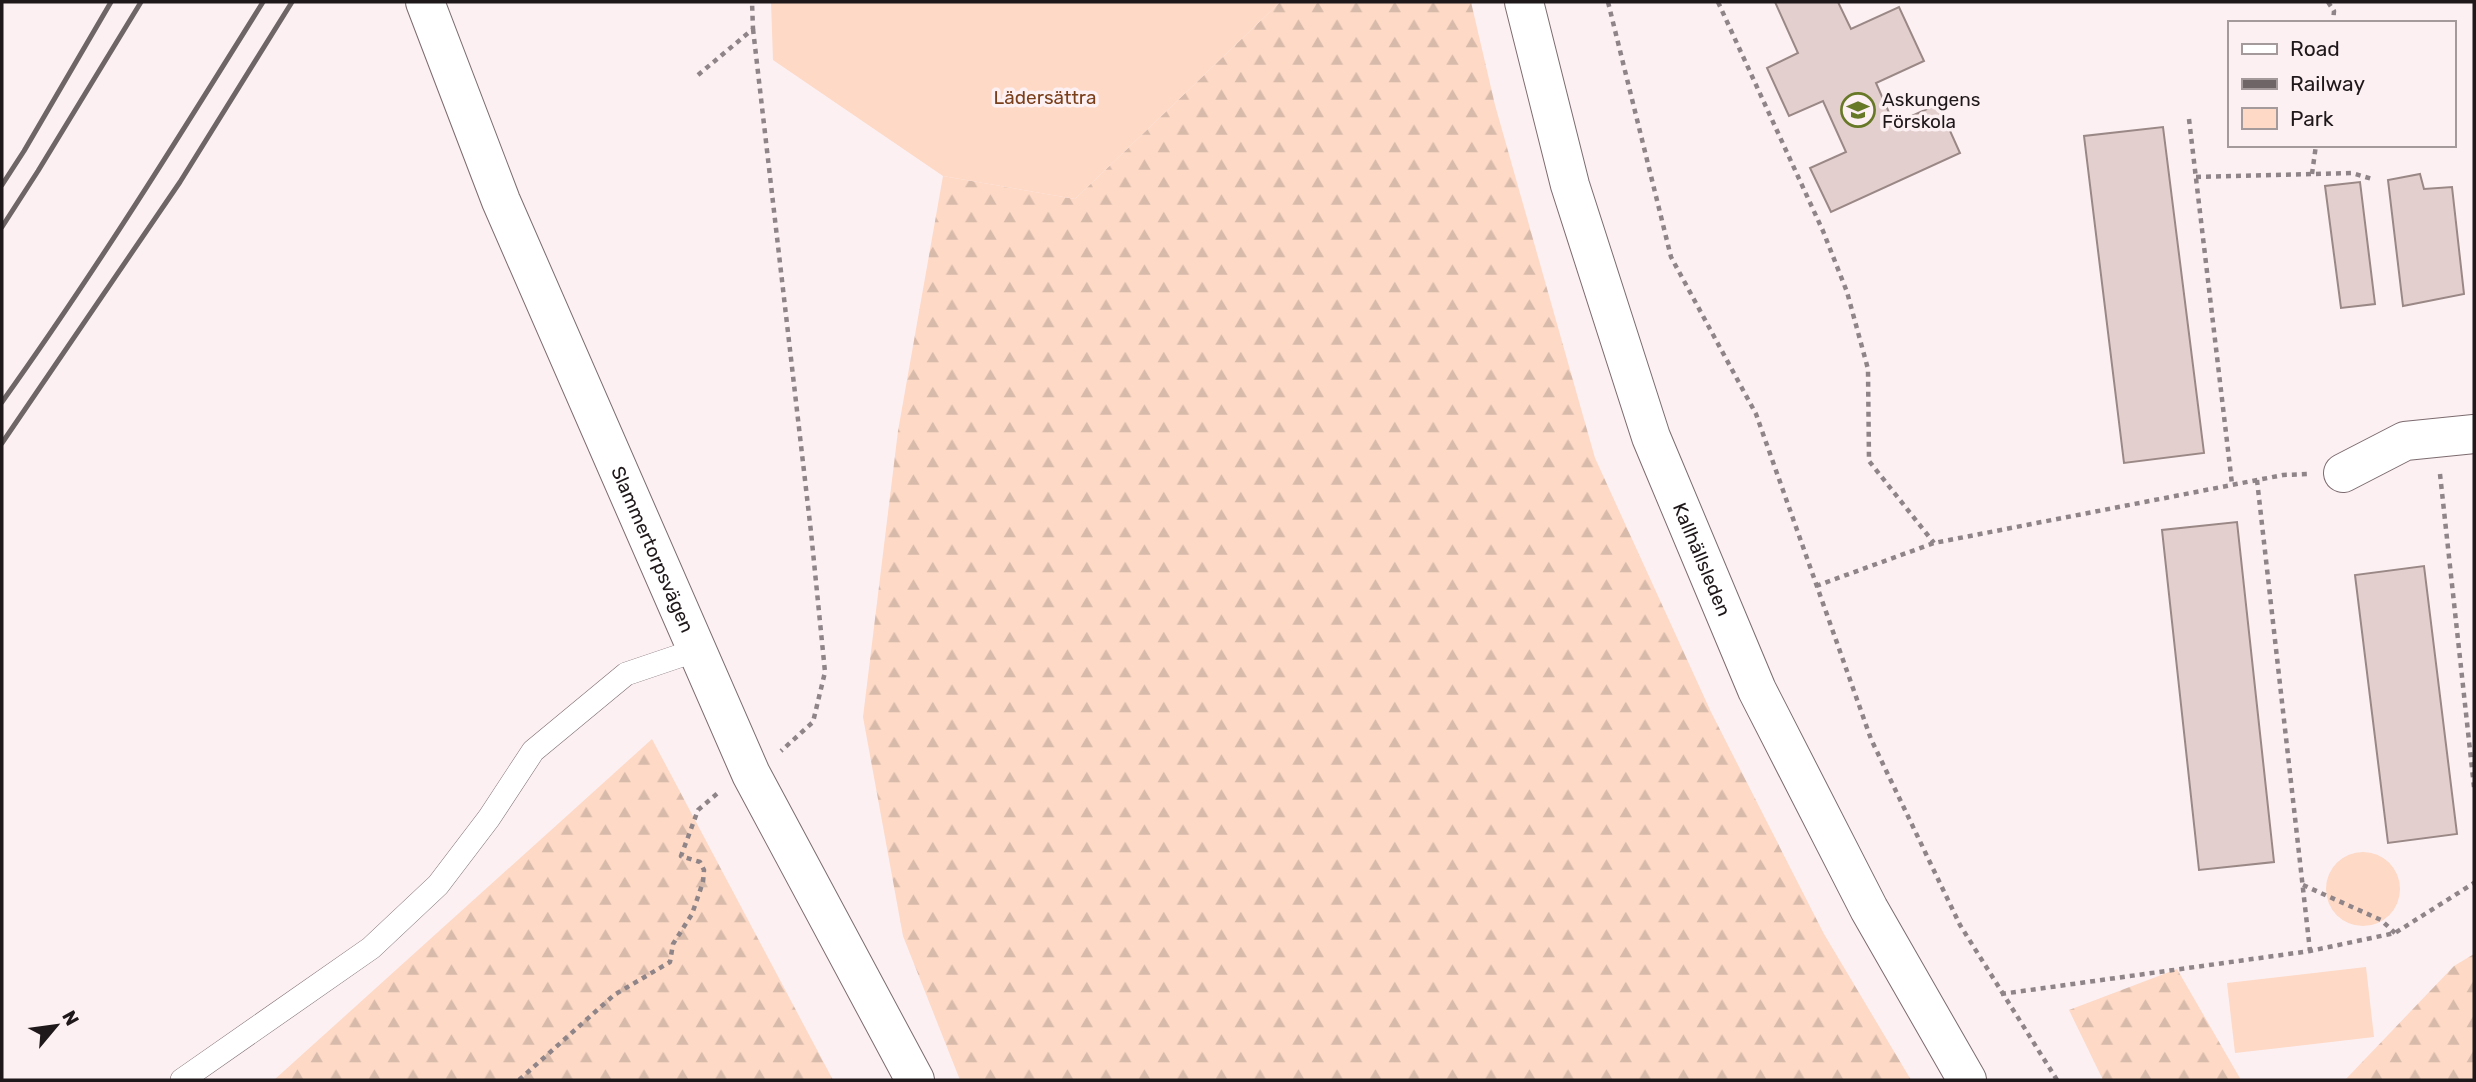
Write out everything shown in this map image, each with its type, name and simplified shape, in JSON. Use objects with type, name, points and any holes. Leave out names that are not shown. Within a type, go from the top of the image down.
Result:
[{"type":"street","name":"Slammertorpsvägen","points":[[425,2],[501,201],[697,650],[738,781],[915,1080]]},
{"type":"street","name":"Kallhällsleden","points":[[1524,2],[1570,185],[1656,450],[1757,690],[1869,909],[1968,1080]]},
{"type":"street","points":[[2343,473],[2405,441],[2474,434]]},
{"type":"lane","points":[[182,1080],[371,948],[438,885],[489,818],[533,751],[626,674],[697,650]]},
{"type":"path","points":[[519,1080],[614,995],[670,962],[673,944],[692,914],[702,882],[704,870],[700,862],[681,856],[698,810],[790,745],[813,722],[825,672],[752,2]]},
{"type":"path","points":[[1608,2],[1671,257],[1756,414],[1871,739],[1961,925],[2001,994],[2057,1080]]},
{"type":"path","points":[[1718,2],[1823,231],[1847,292],[1868,369],[1869,461],[1934,542]]},
{"type":"path","points":[[2328,2],[2334,11],[2333,21]]},
{"type":"path","points":[[698,75],[753,29]]},
{"type":"path","points":[[2189,119],[2232,484]]},
{"type":"path","points":[[2312,174],[2316,147]]},
{"type":"path","points":[[2196,177],[2352,173],[2372,179]]},
{"type":"path","points":[[2436,438],[2474,787]]},
{"type":"path","points":[[1816,586],[1934,542],[2283,475],[2343,473]]},
{"type":"path","points":[[2257,480],[2310,951]]},
{"type":"path","points":[[2001,994],[2310,951],[2395,933],[2474,883]]},
{"type":"path","points":[[2302,884],[2381,920],[2395,933]]},
{"type":"green space","name":"Lädersättra","points":[[771,2],[1280,2],[1075,199],[943,176],[773,60]]},
{"type":"green space","points":[[1280,2],[1471,2],[1495,105],[1595,458],[1711,712],[1824,934],[1911,1080],[960,1080],[903,936],[863,717],[898,431],[943,176],[1075,199]]},
{"type":"green space","points":[[652,739],[833,1080],[274,1080]]},
{"type":"green space","points":[[2363,852],[2377,855],[2389,863],[2397,875],[2400,889],[2397,903],[2389,915],[2377,923],[2363,926],[2349,923],[2337,915],[2329,903],[2326,889],[2329,875],[2337,863],[2349,855]]},
{"type":"green space","points":[[2474,954],[2474,1080],[2345,1080],[2454,966]]},
{"type":"green space","points":[[2366,967],[2374,1037],[2235,1053],[2227,983]]},
{"type":"green space","points":[[2177,969],[2241,1080],[2103,1080],[2069,1010]]},
{"type":"building","name":"Askungens Förskola","points":[[1775,2],[1838,2],[1851,29],[1899,7],[1924,61],[1876,83],[1894,124],[1938,104],[1960,153],[1831,212],[1810,168],[1846,152],[1823,101],[1789,116],[1767,68],[1798,53]]},
{"type":"building","points":[[2163,127],[2204,453],[2124,463],[2084,136]]},
{"type":"building","points":[[2420,174],[2424,189],[2452,187],[2464,294],[2403,306],[2388,180]]},
{"type":"building","points":[[2360,182],[2375,304],[2341,308],[2325,186]]},
{"type":"building","points":[[2237,522],[2274,862],[2199,870],[2162,530]]},
{"type":"building","points":[[2424,566],[2457,834],[2388,843],[2355,575]]},
{"type":"railway","points":[[2,185],[111,2]]},
{"type":"railway","points":[[2,227],[141,2]]},
{"type":"railway","points":[[2,402],[103,254],[263,2]]},
{"type":"railway","points":[[2,443],[180,182],[292,2]]},
{"type":"place","name":"Askungens Förskola","points":[[1858,110]]}]
